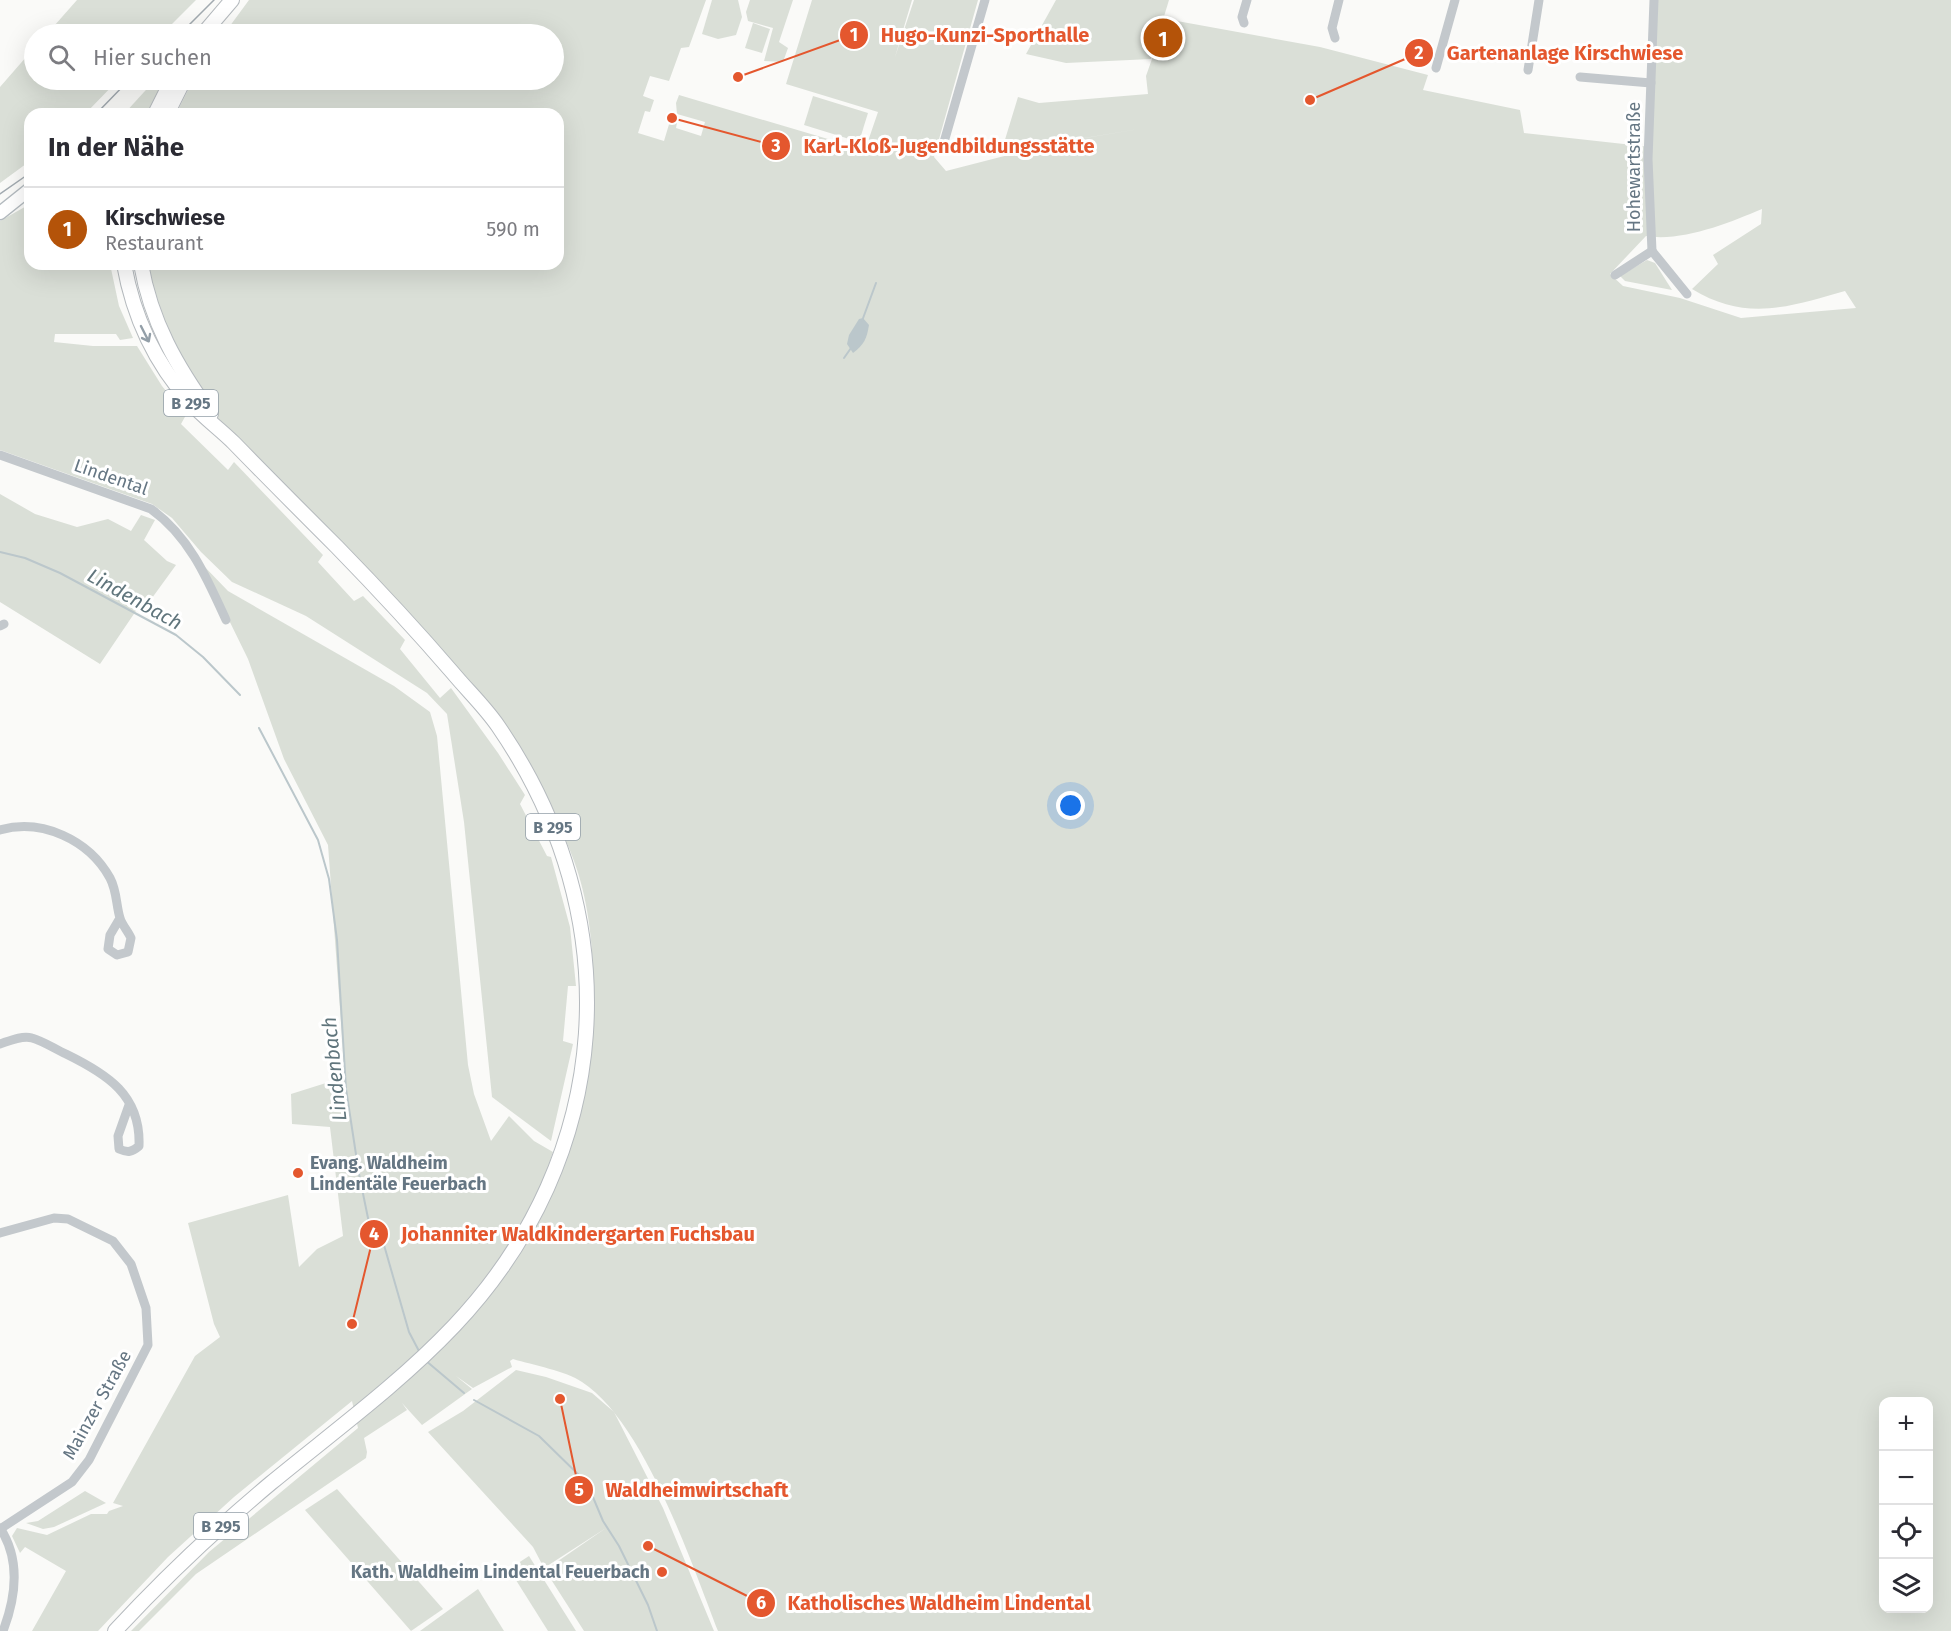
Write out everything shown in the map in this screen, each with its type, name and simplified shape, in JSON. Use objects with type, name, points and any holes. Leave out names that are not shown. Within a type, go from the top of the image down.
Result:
[{"type":"main road","points":[[212,24],[232,0]]},
{"type":"main road","points":[[223,24],[241,0]]},
{"type":"main road","points":[[158,108],[167,90]]},
{"type":"main road","points":[[170,108],[179,90]]},
{"type":"main road","points":[[0,214],[24,194]]},
{"type":"main road","points":[[0,214],[24,200]]},
{"type":"main road","name":"B 295","points":[[115,1631],[217,1530],[414,1365],[471,1307],[507,1260],[546,1192],[567,1138],[579,1092],[587,1026],[586,971],[569,878],[543,807],[496,724],[399,612],[188,400],[158,356],[140,322],[126,270]]},
{"type":"main road","name":"B 295","points":[[142,270],[151,309],[166,347],[189,385],[226,436]]},
{"type":"street","points":[[942,149],[985,0]]},
{"type":"street","points":[[1244,23],[1242,17],[1246,0]]},
{"type":"street","points":[[1335,38],[1332,28],[1339,0]]},
{"type":"street","points":[[1436,68],[1455,0]]},
{"type":"street","points":[[1528,70],[1539,0]]},
{"type":"street","name":"Hohewartstraße","points":[[1652,251],[1648,159],[1654,0]]},
{"type":"street","name":"Hohewartstraße","points":[[1580,76],[1651,82]]},
{"type":"street","points":[[1615,275],[1652,251],[1687,294]]},
{"type":"street","name":"Lindental","points":[[0,454],[151,509],[164,518],[196,557],[226,620]]},
{"type":"street","points":[[0,830],[18,825],[43,827],[92,852],[110,879],[119,902],[120,918]]},
{"type":"street","points":[[0,1044],[31,1037],[104,1075],[122,1091],[129,1105]]},
{"type":"street","name":"Mainzer Straße","points":[[0,1233],[54,1218],[68,1219],[113,1241],[131,1264],[146,1308],[148,1345],[92,1455],[72,1482],[0,1529]]},
{"type":"street","points":[[0,1529],[13,1551],[15,1562],[13,1596],[3,1631]]},
{"type":"shaded area","points":[[77,0],[196,0],[172,24],[56,24]]},
{"type":"shaded area","points":[[249,0],[706,0],[689,47],[681,48],[669,81],[650,76],[643,96],[654,100],[650,112],[645,111],[638,133],[664,141],[670,121],[677,123],[676,128],[701,136],[705,122],[677,114],[676,103],[679,95],[865,150],[878,112],[786,84],[812,0],[912,0],[895,57],[914,0],[978,0],[934,157],[946,171],[1055,143],[1151,127],[1054,143],[1000,156],[1018,97],[1039,103],[1148,94],[1146,76],[1166,19],[1320,47],[1428,75],[1423,90],[1520,110],[1524,133],[1651,147],[1658,0],[1951,0],[1951,1631],[718,1631],[663,1496],[626,1428],[605,1401],[582,1382],[558,1371],[513,1359],[510,1361],[512,1367],[473,1388],[456,1376],[472,1389],[422,1425],[402,1403],[407,1410],[364,1438],[366,1458],[196,1574],[139,1631],[131,1631],[209,1552],[358,1428],[352,1401],[234,1497],[168,1557],[98,1631],[32,1631],[66,1571],[25,1547],[20,1553],[12,1536],[17,1528],[47,1535],[91,1514],[107,1514],[123,1506],[113,1503],[195,1356],[220,1337],[214,1324],[188,1223],[288,1195],[299,1267],[317,1249],[343,1236],[330,1127],[292,1124],[291,1094],[345,1077],[328,845],[284,759],[248,659],[201,563],[228,591],[394,686],[430,712],[437,736],[468,1065],[474,1094],[491,1141],[509,1116],[534,1141],[553,1152],[537,1199],[513,1241],[476,1291],[433,1337],[435,1356],[436,1348],[528,1232],[558,1179],[573,1136],[584,1090],[591,1041],[593,992],[591,945],[585,900],[567,842],[539,787],[496,717],[227,432],[168,341],[148,270],[564,270],[564,108],[179,108],[188,90],[564,90],[564,24],[231,24]],"holes":[[[1762,209],[1761,224],[1713,255],[1718,264],[1692,289],[1712,299],[1749,308],[1768,308],[1805,302],[1845,291],[1856,308],[1741,318],[1680,298],[1623,286],[1610,274],[1646,236],[1690,234]]]},
{"type":"shaded area","points":[[712,0],[738,0],[742,17],[736,35],[718,39],[702,34]]},
{"type":"shaded area","points":[[750,0],[793,0],[779,42],[788,48],[783,62],[764,61],[773,28],[748,21],[746,12]]},
{"type":"shaded area","points":[[1056,0],[1169,0],[1151,59],[1066,63],[1026,54]]},
{"type":"shaded area","points":[[753,23],[770,29],[762,53],[745,48]]},
{"type":"shaded area","points":[[24,59],[24,90],[108,90],[91,108],[24,108],[24,165],[0,183],[0,87]]},
{"type":"shaded area","points":[[146,90],[163,90],[153,108],[129,108]]},
{"type":"shaded area","points":[[813,96],[868,113],[859,142],[804,125]]},
{"type":"shaded area","points":[[24,207],[24,270],[111,270],[119,306],[133,338],[120,340],[116,334],[55,334],[54,342],[93,346],[137,346],[162,386],[186,415],[181,424],[228,470],[234,462],[323,555],[318,562],[354,601],[363,596],[405,640],[400,649],[440,698],[451,688],[525,795],[520,804],[547,856],[551,857],[570,927],[576,986],[568,986],[563,1041],[573,1044],[551,1141],[492,1097],[464,822],[447,714],[427,693],[306,616],[232,582],[201,552],[172,518],[152,504],[0,450],[0,221]]},
{"type":"shaded area","points":[[1647,260],[1655,263],[1672,290],[1625,281],[1620,276]]},
{"type":"shaded area","points":[[863,318],[869,325],[867,334],[860,347],[853,353],[847,344],[849,335],[859,319]]},
{"type":"shaded area","points":[[0,494],[35,514],[77,527],[108,519],[131,531],[141,515],[155,520],[144,540],[167,561],[176,565],[152,598],[144,599],[100,664],[0,602]]},
{"type":"shaded area","points":[[516,1370],[546,1377],[592,1393],[614,1412],[663,1508],[714,1631],[584,1631],[545,1570],[606,1528],[544,1568],[533,1547],[428,1432],[463,1411]]},
{"type":"shaded area","points":[[337,1489],[443,1609],[411,1631],[305,1510]]},
{"type":"shaded area","points":[[85,1491],[106,1503],[54,1527],[43,1529],[26,1523],[38,1521]]},
{"type":"shaded area","points":[[529,1556],[576,1631],[548,1631],[509,1569]]},
{"type":"shaded area","points":[[478,1589],[504,1631],[420,1631]]},
{"type":"waterway","points":[[862,321],[876,283]]},
{"type":"waterway","points":[[844,358],[851,348]]},
{"type":"waterway","name":"Lindenbach","points":[[0,552],[25,558],[60,573],[176,635],[203,657],[240,695]]},
{"type":"waterway","name":"Lindenbach","points":[[259,728],[318,840],[329,879],[337,940],[346,1089],[359,1174],[369,1223],[384,1245],[409,1332],[420,1353]]},
{"type":"waterway","name":"Lindenbach","points":[[425,1360],[464,1393]]},
{"type":"waterway","name":"Lindenbach","points":[[474,1400],[539,1436],[587,1483],[603,1521],[619,1546],[648,1605],[657,1631]]},
{"type":"tram line","points":[[190,24],[214,0]]},
{"type":"tram line","points":[[102,108],[119,90]]},
{"type":"tram line","points":[[0,194],[24,177]]},
{"type":"place","name":"Kirschwiese","points":[[1163,38]]},
{"type":"place","name":"Hugo-Kunzi-Sporthalle","points":[[738,77]]},
{"type":"place","name":"Gartenanlage Kirschwiese","points":[[1310,100]]},
{"type":"place","name":"Karl-Kloß-Jugendbildungsstätte","points":[[672,118]]},
{"type":"place","name":"Evang. Waldheim Lindentäle Feuerbach","points":[[298,1173]]},
{"type":"place","name":"Johanniter Waldkindergarten Fuchsbau","points":[[352,1324]]},
{"type":"place","name":"Waldheimwirtschaft","points":[[560,1399]]},
{"type":"place","name":"Katholisches Waldheim Lindental","points":[[648,1546]]},
{"type":"place","name":"Kath. Waldheim Lindental Feuerbach","points":[[662,1572]]}]
